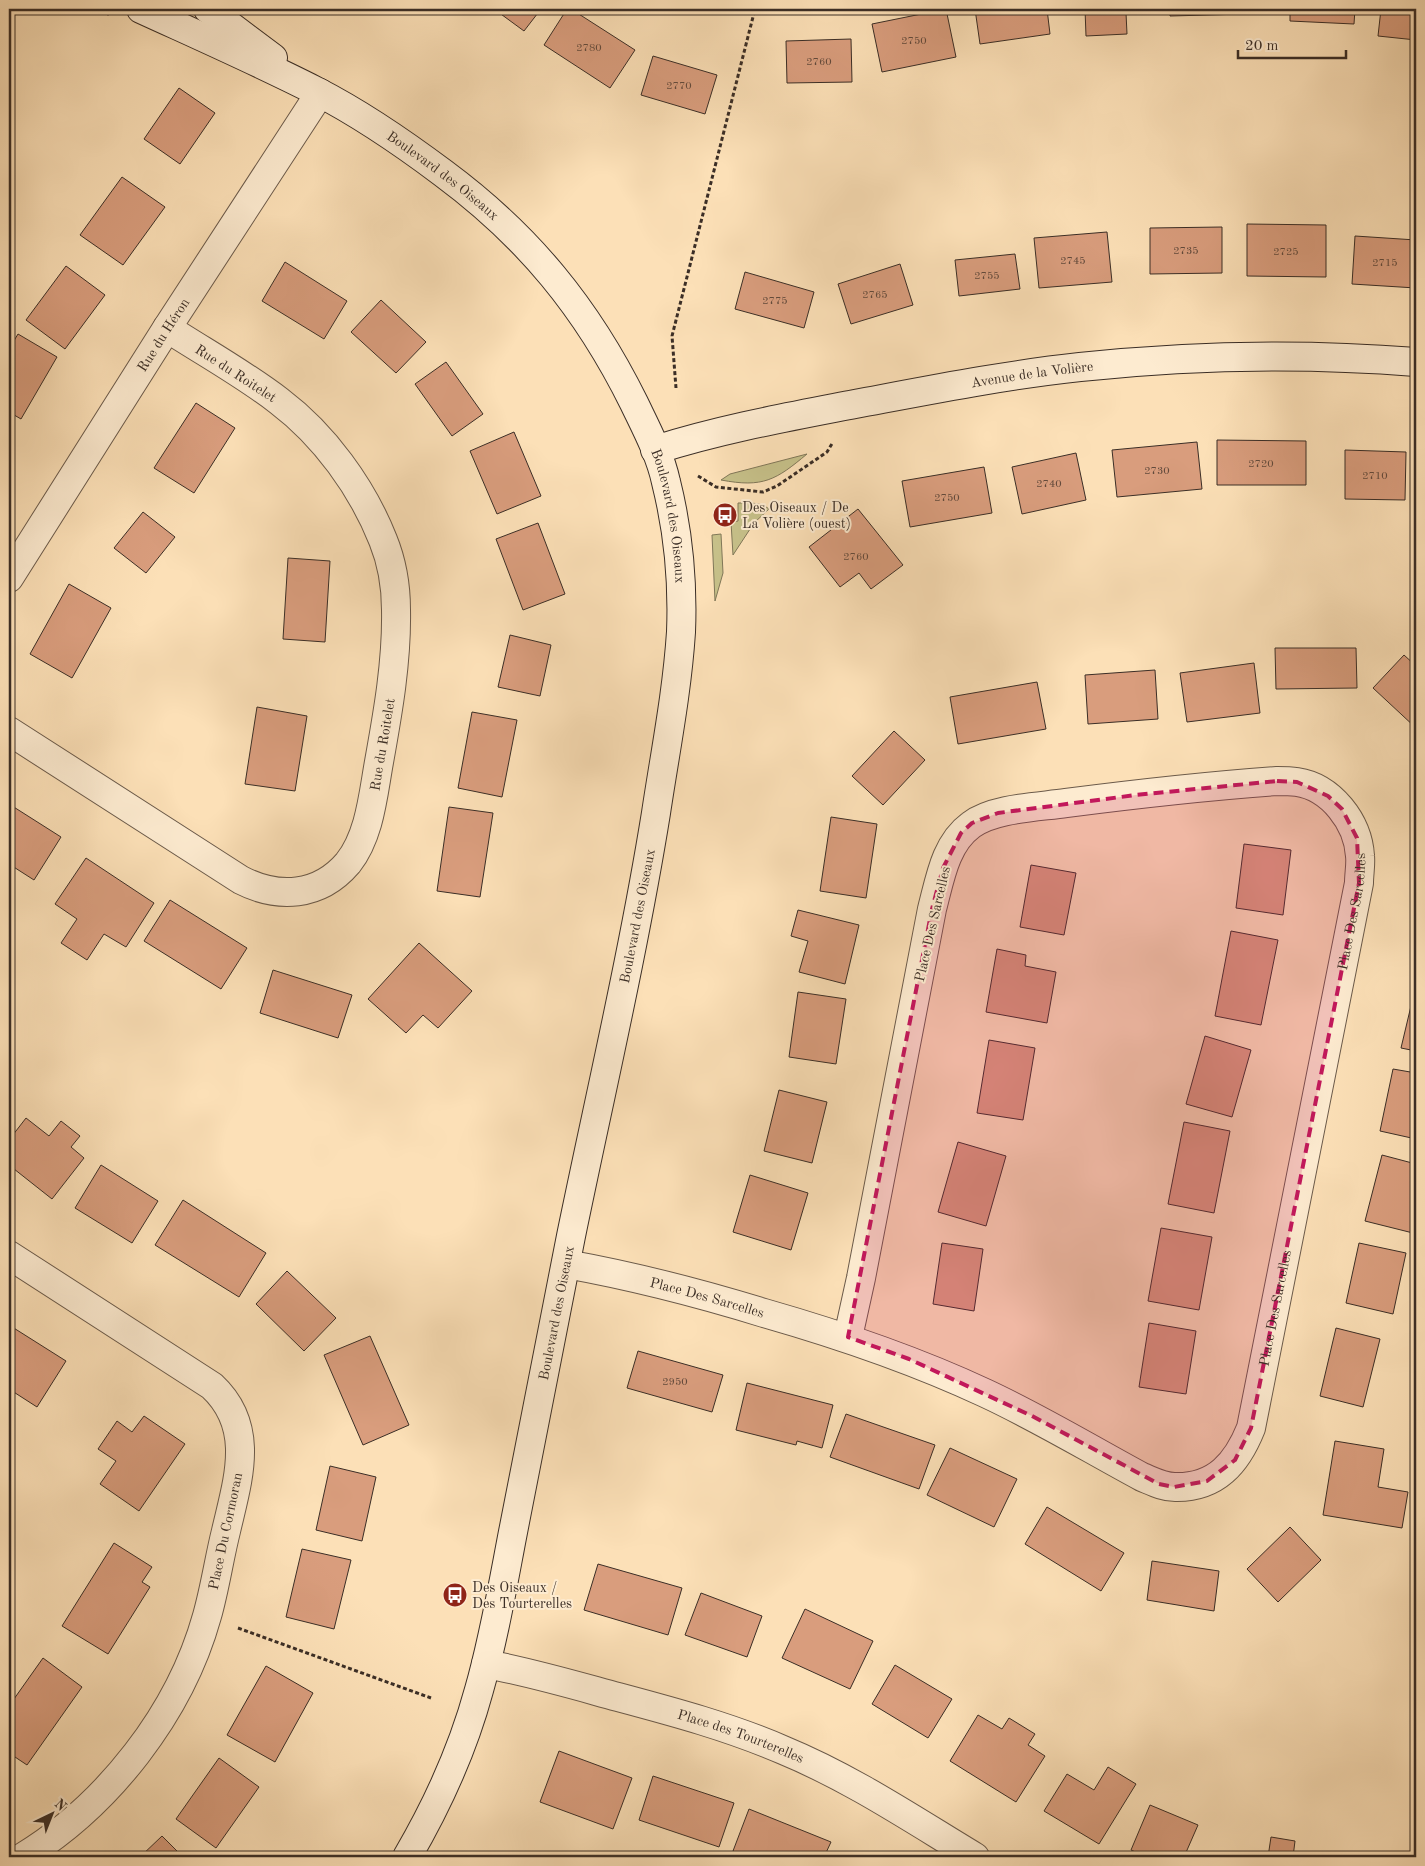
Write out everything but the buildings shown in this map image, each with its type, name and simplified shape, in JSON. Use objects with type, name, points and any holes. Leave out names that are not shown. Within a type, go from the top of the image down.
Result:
[{"type":"street","name":"Boulevard des Oiseaux","points":[[141,9],[320,93],[370,123],[440,171],[506,224],[538,257],[597,336],[624,383],[655,450],[666,482],[675,529],[680,581],[681,631],[674,705],[648,863],[486,1664],[475,1706],[450,1772],[427,1822],[407,1857]]},
{"type":"street","name":"Boulevard des Oiseaux","points":[[208,9],[320,93]]},
{"type":"street","name":"Rue du Héron","points":[[9,578],[167,328],[320,93]]},
{"type":"street","name":"Rue du Roitelet","points":[[9,731],[254,887],[280,893],[318,886],[340,871],[356,851],[361,839],[371,805],[388,709],[395,649],[396,609],[394,582],[391,561],[383,539],[372,516],[342,466],[304,423],[279,400],[167,328]]},
{"type":"street","name":"Avenue de la Volière","points":[[655,450],[686,440],[770,420],[949,386],[1078,367],[1266,356],[1416,362]]},
{"type":"street","name":"Place Des Sarcelles","points":[[566,1264],[633,1277],[681,1289],[848,1337],[908,1359],[986,1393],[1032,1416],[1142,1477],[1159,1484],[1174,1487],[1192,1486],[1207,1481],[1223,1472],[1235,1460],[1251,1428],[1359,883],[1360,856],[1357,838],[1342,810],[1328,796],[1312,787],[1297,782],[1277,781],[1145,794],[998,813],[972,823],[961,834],[951,848],[943,868],[932,909],[848,1337]]},
{"type":"street","name":"Place Du Cormoran","points":[[9,1255],[212,1386],[220,1394],[233,1414],[239,1431],[241,1449],[238,1478],[207,1616],[185,1674],[172,1699],[142,1746],[105,1790],[66,1828],[23,1857]]},
{"type":"street","name":"Place des Tourterelles","points":[[486,1664],[540,1676],[715,1724],[775,1747],[850,1782],[975,1857]]},
{"type":"path","points":[[676,388],[672,336],[755,9]]},
{"type":"path","points":[[716,487],[763,492],[777,486],[827,452]]},
{"type":"path","points":[[230,1625],[431,1698]]},
{"type":"highlighted area","points":[[1277,781],[1297,782],[1328,796],[1342,809],[1357,838],[1359,883],[1251,1428],[1235,1460],[1207,1481],[1174,1487],[1159,1484],[1032,1416],[909,1359],[848,1337],[932,909],[943,868],[961,833],[972,823],[998,813],[1136,795]]},
{"type":"shaded area","points":[[807,454],[777,476],[768,480],[748,483],[721,480],[730,474]]},
{"type":"shaded area","points":[[738,503],[758,504],[769,509],[754,523],[733,555],[731,522],[738,521]]},
{"type":"shaded area","points":[[721,534],[723,573],[715,601],[712,535]]},
{"type":"place","name":"Des Oiseaux / De La Volière (ouest)","points":[[725,515]]},
{"type":"place","name":"Des Oiseaux / Des Tourterelles","points":[[455,1595]]}]
